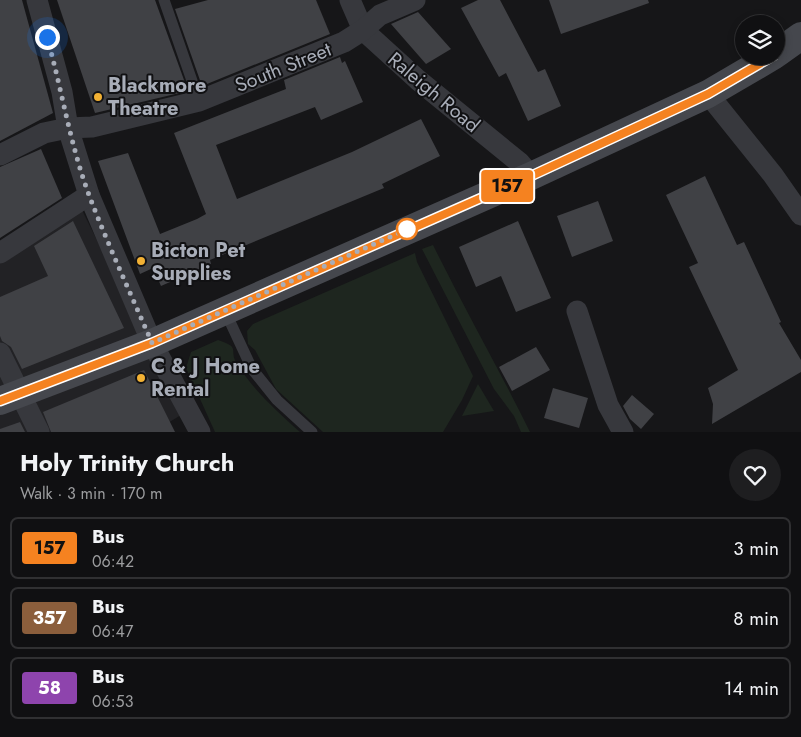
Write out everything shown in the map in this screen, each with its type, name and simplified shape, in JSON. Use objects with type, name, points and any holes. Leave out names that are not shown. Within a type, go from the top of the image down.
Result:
[{"type":"main road","points":[[785,48],[801,36]]},
{"type":"main road","points":[[10,397],[152,343],[531,176],[708,94],[758,65]]},
{"type":"street","points":[[37,0],[62,92],[68,128],[89,195],[152,343],[200,432]]},
{"type":"street","name":"Raleigh Road","points":[[350,0],[363,30],[418,80],[520,163],[531,176]]},
{"type":"street","name":"South Street","points":[[0,155],[44,132],[92,127],[199,101],[344,42],[363,30],[380,15],[415,0]]},
{"type":"street","points":[[708,94],[773,175],[801,215]]},
{"type":"street","points":[[0,253],[89,195]]},
{"type":"street","points":[[577,311],[608,405],[623,432]]},
{"type":"street","points":[[0,353],[10,397],[39,432]]},
{"type":"lane","points":[[164,0],[199,101]]},
{"type":"lane","points":[[224,311],[252,370],[277,400],[312,432]]},
{"type":"shaded area","points":[[80,206],[143,333],[0,391],[0,257]]},
{"type":"shaded area","points":[[433,245],[530,432],[521,432],[514,416],[494,389],[422,249]]},
{"type":"shaded area","points":[[415,253],[417,262],[473,376],[462,400],[443,432],[323,432],[276,389],[255,350],[248,344],[247,331],[253,324]]},
{"type":"shaded area","points":[[218,340],[232,347],[237,364],[251,383],[300,432],[215,432],[186,368],[191,352]]},
{"type":"shaded area","points":[[149,355],[181,415],[153,432],[0,432],[0,415]]},
{"type":"shaded area","points":[[478,384],[494,411],[462,416]]},
{"type":"building","points":[[0,0],[22,0],[53,113],[0,141]]},
{"type":"building","points":[[57,0],[155,0],[188,91],[95,113]]},
{"type":"building","points":[[208,0],[316,0],[330,34],[202,86],[175,9]]},
{"type":"building","points":[[478,0],[500,0],[538,72],[545,69],[561,106],[528,121],[506,73],[499,77],[461,8]]},
{"type":"building","points":[[549,0],[648,0],[649,3],[561,34]]},
{"type":"building","points":[[418,12],[451,49],[426,64],[391,24]]},
{"type":"building","points":[[340,57],[342,63],[345,61],[363,102],[321,120],[315,107],[216,145],[237,199],[352,152],[421,119],[440,156],[382,184],[384,188],[210,260],[211,264],[161,286],[153,268],[140,274],[98,161],[128,153],[160,234],[197,219],[206,214],[174,133],[286,89],[284,80]]},
{"type":"building","points":[[41,149],[62,198],[0,238],[0,167]]},
{"type":"building","points":[[705,176],[737,245],[744,242],[781,322],[779,323],[801,360],[801,372],[712,424],[713,404],[708,388],[738,370],[689,267],[698,263],[666,195]]},
{"type":"building","points":[[598,201],[613,241],[572,257],[557,216]]},
{"type":"building","points":[[73,221],[124,328],[22,369],[11,347],[2,341],[0,336],[0,297],[48,276],[34,246]]},
{"type":"building","points":[[518,221],[551,298],[516,312],[501,276],[476,287],[459,247]]},
{"type":"building","points":[[536,347],[550,370],[512,391],[499,367]]},
{"type":"building","points":[[144,370],[175,432],[51,432],[43,412]]},
{"type":"building","points":[[553,388],[588,398],[579,428],[544,418]]},
{"type":"building","points":[[632,395],[654,414],[641,429],[630,419],[623,406]]},
{"type":"building","points":[[20,422],[25,432],[0,432],[0,429]]},
{"type":"bus line","name":"157","points":[[0,401],[152,343],[531,176],[708,94],[760,65]]},
{"type":"place","name":"Blackmore Theatre","points":[[98,97]]},
{"type":"place","name":"Bicton Pet Supplies","points":[[141,261]]},
{"type":"place","name":"C & J Home Rental","points":[[141,378]]},
{"type":"route","points":[[47,37],[62,92],[68,128],[89,195],[152,343],[410,228],[407,229]]}]
